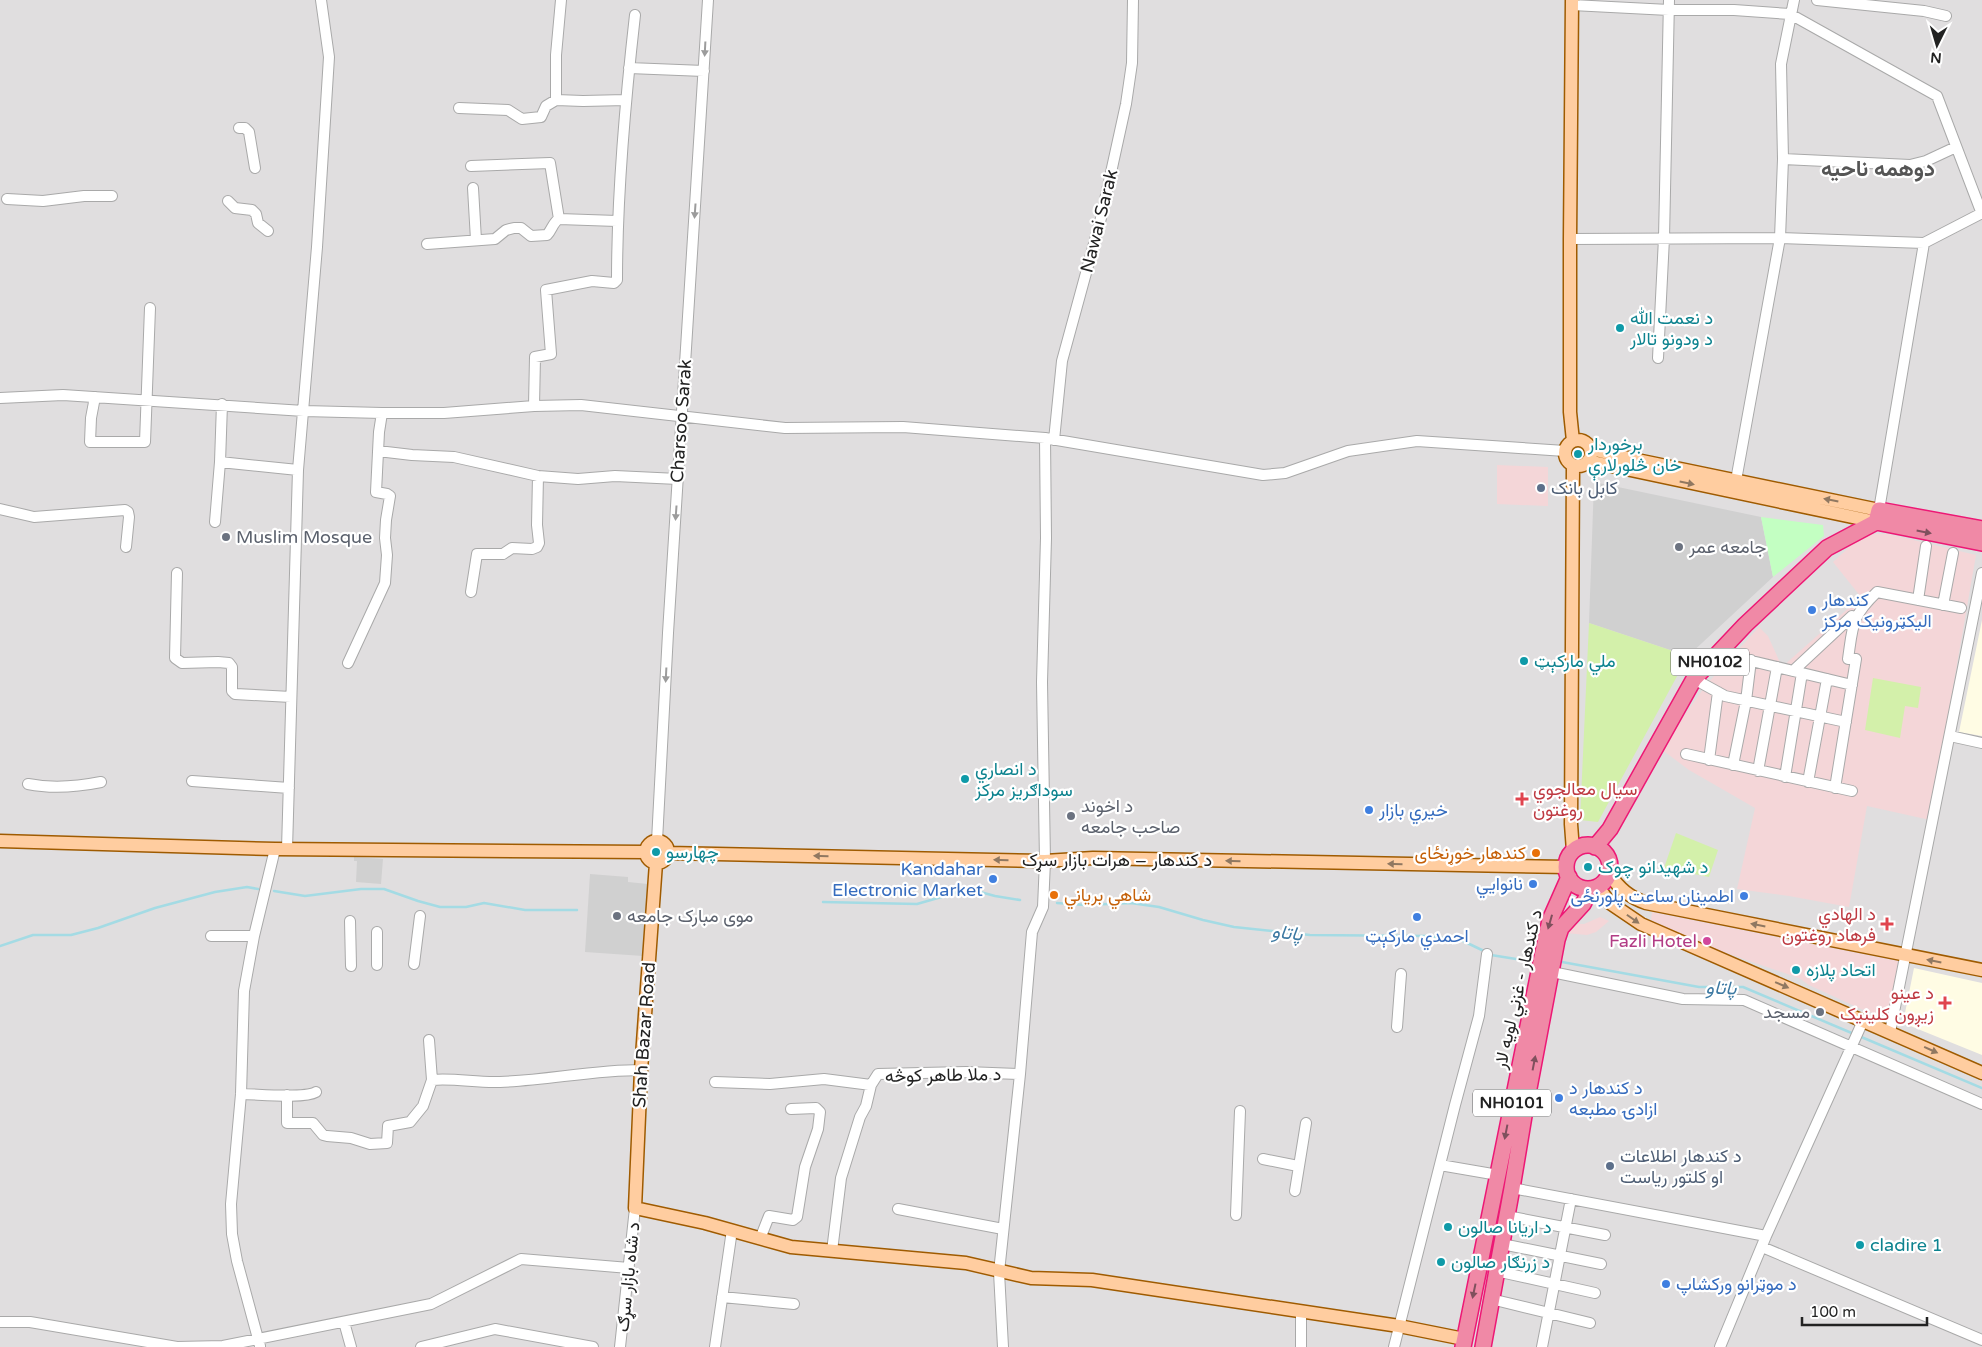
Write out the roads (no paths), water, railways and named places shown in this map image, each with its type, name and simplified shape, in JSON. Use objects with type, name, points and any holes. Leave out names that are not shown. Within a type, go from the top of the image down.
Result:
[{"type":"highway","points":[[1877,516],[1982,529]]},
{"type":"highway","points":[[1877,516],[1982,543]]},
{"type":"highway","name":"NH0102","points":[[1595,846],[1610,829],[1694,679],[1745,625],[1827,548],[1877,516]]},
{"type":"highway","points":[[1595,846],[1603,851],[1608,858],[1609,874],[1606,879],[1594,888],[1578,886],[1568,872],[1567,861],[1580,847],[1595,846]]},
{"type":"highway","name":"د کندهار - غزني لويه لار","points":[[1463,1343],[1550,920],[1568,872]]},
{"type":"highway","name":"د کندهار - غزني لويه لار","points":[[1483,1347],[1526,1104],[1561,928],[1583,904],[1594,888]]},
{"type":"main road","points":[[1572,3],[1570,412],[1569,446],[1566,459],[1572,465],[1581,466],[1589,455]]},
{"type":"main road","points":[[1569,446],[1585,442],[1589,455]]},
{"type":"main road","points":[[1589,455],[1877,516]]},
{"type":"main road","points":[[1572,465],[1572,824],[1574,852]]},
{"type":"main road","points":[[0,841],[281,849],[646,852]]},
{"type":"main road","points":[[657,841],[665,845],[668,853],[662,862],[656,863],[650,861],[646,852],[649,844],[657,841]]},
{"type":"main road","name":"د کندهار – هرات بازار سړک","points":[[668,853],[1045,861],[1093,858],[1568,872]]},
{"type":"main road","name":"Shah Bazar Road","points":[[635,1208],[641,1070],[656,863]]},
{"type":"main road","points":[[1609,874],[1619,888],[1630,897],[1646,902],[1982,970]]},
{"type":"main road","points":[[1594,888],[1610,903],[1641,924],[1862,1024],[1890,1032],[1982,1073]]},
{"type":"main road","points":[[635,1208],[660,1212],[791,1247],[966,1263],[1031,1278],[1092,1280],[1399,1326],[1463,1343]]},
{"type":"street","points":[[259,1344],[237,1261],[232,1234],[231,1204],[241,1094],[244,991],[254,936],[281,849],[289,788],[298,470],[304,411],[329,57],[321,0]]},
{"type":"street","points":[[556,100],[556,54],[560,0]]},
{"type":"street","name":"Charsoo Sarak","points":[[657,841],[708,0]]},
{"type":"street","name":"Nawai Sarak","points":[[1003,1347],[1000,1272],[1003,1229],[1020,1074],[1032,932],[1043,907],[1045,861],[1042,682],[1049,439],[1062,361],[1101,218],[1126,104],[1132,64],[1134,0]]},
{"type":"street","points":[[1735,487],[1780,238],[1783,159],[1781,64],[1794,0]]},
{"type":"street","points":[[1817,0],[1924,11],[1946,16]]},
{"type":"street","points":[[1570,239],[1780,238],[1924,243],[1982,213],[1937,96],[1790,14],[1734,5],[1572,3]]},
{"type":"street","points":[[1658,358],[1664,238],[1669,5]]},
{"type":"street","points":[[534,406],[535,356],[551,354],[546,290],[592,281],[616,282],[617,221],[626,100],[635,15]]},
{"type":"street","points":[[629,68],[704,71]]},
{"type":"street","points":[[459,108],[508,110],[522,119],[541,117],[546,106],[556,100],[626,100]]},
{"type":"street","points":[[239,128],[245,128],[249,132],[254,168]]},
{"type":"street","points":[[1783,159],[1910,165],[1926,161],[1956,147]]},
{"type":"street","points":[[471,166],[550,163],[559,219]]},
{"type":"street","points":[[473,188],[476,240]]},
{"type":"street","points":[[7,199],[43,201],[60,198],[112,196]]},
{"type":"street","points":[[228,202],[235,208],[252,210],[256,214],[258,223],[268,231]]},
{"type":"street","points":[[427,244],[495,239],[506,230],[514,228],[522,228],[531,236],[547,235],[552,230],[555,221],[559,219],[617,221]]},
{"type":"street","points":[[1877,516],[1924,243]]},
{"type":"street","points":[[95,396],[90,433],[92,442],[145,442],[150,308]]},
{"type":"street","points":[[0,398],[63,395],[95,396],[304,411],[382,413],[444,413],[534,406],[580,405],[785,428],[903,427],[1049,439],[1263,475],[1285,473],[1348,451],[1416,441],[1569,446]]},
{"type":"street","points":[[215,522],[222,404]]},
{"type":"street","points":[[348,663],[385,583],[387,555],[385,538],[386,520],[390,496],[376,492],[382,413]]},
{"type":"street","points":[[378,451],[454,457],[538,476],[578,479],[615,476],[678,480]]},
{"type":"street","points":[[220,462],[298,470]]},
{"type":"street","points":[[471,592],[477,554],[503,554],[512,548],[532,549],[537,547],[539,542],[537,525],[538,476]]},
{"type":"street","points":[[0,510],[34,517],[125,510],[128,512],[129,517],[126,547]]},
{"type":"street","points":[[1918,600],[1926,546]]},
{"type":"street","points":[[1943,605],[1953,554]]},
{"type":"street","points":[[177,573],[174,658],[177,662],[218,662],[230,664],[232,666],[232,691],[235,694],[291,697]]},
{"type":"street","points":[[1890,1032],[1982,573]]},
{"type":"street","points":[[1835,788],[1856,659],[1848,659],[1853,621],[1859,612],[1877,592],[1961,608]]},
{"type":"street","points":[[1785,777],[1796,712],[1797,672],[1852,616]]},
{"type":"street","points":[[1735,657],[1852,685]]},
{"type":"street","points":[[1733,765],[1746,701],[1751,660]]},
{"type":"street","points":[[1758,771],[1777,667]]},
{"type":"street","points":[[1694,679],[1725,696],[1846,722]]},
{"type":"street","points":[[1808,782],[1827,679]]},
{"type":"street","points":[[1709,760],[1718,692]]},
{"type":"street","points":[[1950,736],[1982,743]]},
{"type":"street","points":[[1686,754],[1852,791]]},
{"type":"street","points":[[192,781],[289,788]]},
{"type":"street","points":[[28,784],[73,787],[101,782]]},
{"type":"street","points":[[414,964],[420,916]]},
{"type":"street","points":[[350,921],[351,966]]},
{"type":"street","points":[[377,932],[378,965]]},
{"type":"street","points":[[211,936],[254,936]]},
{"type":"street","points":[[1394,1347],[1479,1016],[1488,954]]},
{"type":"street","points":[[1552,972],[1683,998],[1744,1000],[1853,1044],[1982,1104]]},
{"type":"street","points":[[1396,1027],[1401,974]]},
{"type":"street","points":[[1720,1347],[1766,1236],[1862,1024]]},
{"type":"street","points":[[287,1095],[287,1123],[313,1123],[323,1135],[351,1138],[370,1144],[387,1143],[388,1126],[410,1122],[423,1106],[432,1080],[429,1040]]},
{"type":"street","points":[[432,1080],[449,1079],[499,1082],[618,1070],[641,1070]]},
{"type":"street","name":"د ملا طاهر کوڅه","points":[[871,1085],[878,1074],[966,1072],[1020,1074]]},
{"type":"street","points":[[714,1082],[770,1084],[824,1079],[871,1085],[866,1106],[863,1110],[841,1178],[832,1251]]},
{"type":"street","points":[[241,1094],[287,1095],[312,1094],[316,1092]]},
{"type":"street","points":[[760,1239],[769,1216],[793,1220],[796,1217],[805,1167],[818,1129],[820,1112],[816,1108],[790,1109]]},
{"type":"street","points":[[1236,1215],[1240,1111]]},
{"type":"street","points":[[1295,1190],[1306,1123]]},
{"type":"street","points":[[1263,1159],[1298,1166]]},
{"type":"street","points":[[1440,1165],[1498,1175]]},
{"type":"street","points":[[1512,1188],[1766,1236]]},
{"type":"street","points":[[1542,1347],[1571,1199]]},
{"type":"street","name":"د شاه بازار سړګ","points":[[620,1347],[635,1208]]},
{"type":"street","points":[[898,1209],[1003,1229]]},
{"type":"street","points":[[1507,1216],[1605,1235]]},
{"type":"street","points":[[715,1347],[732,1230]]},
{"type":"street","points":[[1502,1244],[1601,1264]]},
{"type":"street","points":[[1762,1247],[1980,1340]]},
{"type":"street","points":[[0,1322],[30,1322],[176,1347],[259,1344],[344,1322],[430,1304],[521,1258],[629,1268]]},
{"type":"street","points":[[1496,1272],[1595,1293]]},
{"type":"street","points":[[722,1297],[794,1304]]},
{"type":"street","points":[[1491,1299],[1590,1323]]},
{"type":"street","points":[[1301,1311],[1301,1347]]},
{"type":"street","points":[[344,1322],[351,1347]]},
{"type":"street","points":[[421,1347],[495,1329],[593,1347]]},
{"type":"waterway","points":[[0,946],[33,935],[71,935],[98,928],[155,908],[215,892],[247,887],[258,889]]},
{"type":"waterway","points":[[274,891],[305,896],[361,889],[384,889],[440,907],[466,907],[484,903],[525,910],[577,910]]},
{"type":"waterway","points":[[823,902],[917,904],[969,889],[1020,900]]},
{"type":"waterway","name":"پاتاو","points":[[1057,903],[1085,905],[1131,903],[1159,907],[1234,927],[1310,935],[1427,936],[1461,940],[1486,952]]},
{"type":"waterway","name":"پاتاو","points":[[1491,955],[1516,959]]},
{"type":"waterway","name":"پاتاو","points":[[1562,962],[1699,987],[1743,987],[1854,1034]]},
{"type":"waterway","name":"پاتاو","points":[[1859,1036],[1982,1088]]},
{"type":"place","name":"د نعمت الله د ودونو تالار","points":[[1620,328]]},
{"type":"place","name":"برخوردار خان څلورلارې","points":[[1578,454]]},
{"type":"place","name":"کابل بانک","points":[[1541,488]]},
{"type":"place","name":"Muslim Mosque","points":[[226,537]]},
{"type":"place","name":"جامعه عمر","points":[[1679,547]]},
{"type":"place","name":"کندهار الیکټرونیک مرکز","points":[[1812,610]]},
{"type":"place","name":"ملي مارکېټ","points":[[1524,661]]},
{"type":"place","name":"د انصاري سوداګریز مرکز","points":[[965,779]]},
{"type":"place","name":"سيال معالجوي روغتون","points":[[1522,799]]},
{"type":"place","name":"خیري بازار","points":[[1369,810]]},
{"type":"place","name":"د اخوند صاحب جامعه","points":[[1071,816]]},
{"type":"place","name":"چهارسو","points":[[656,852]]},
{"type":"place","name":"کندهار خوړنځای","points":[[1536,853]]},
{"type":"place","name":"د شهيدانو چوک","points":[[1588,867]]},
{"type":"place","name":"Kandahar Electronic Market","points":[[993,879]]},
{"type":"place","name":"نانوايي","points":[[1533,884]]},
{"type":"place","name":"شاهي برياني","points":[[1054,895]]},
{"type":"place","name":"اطمینان ساعت پلورنځی","points":[[1744,896]]},
{"type":"place","name":"موی مبارک جامعه","points":[[617,916]]},
{"type":"place","name":"احمدي مارکېټ","points":[[1417,917]]},
{"type":"place","name":"د الهادي فرهاد روغتون","points":[[1887,924]]},
{"type":"place","name":"Fazli Hotel","points":[[1707,941]]},
{"type":"place","name":"اتحاد پلازه","points":[[1796,970]]},
{"type":"place","name":"د عینو زیږون کلینیک","points":[[1945,1003]]},
{"type":"place","name":"مسجد","points":[[1820,1012]]},
{"type":"place","name":"د کندهار د ازادۍ مطبعه","points":[[1559,1098]]},
{"type":"place","name":"د کندهار اطلاعات او کلتور رياست","points":[[1610,1166]]},
{"type":"place","name":"د اریانا صالون","points":[[1448,1227]]},
{"type":"place","name":"cladire 1","points":[[1860,1245]]},
{"type":"place","name":"د زرنګار صالون","points":[[1441,1262]]},
{"type":"place","name":"د موټرانو ورکشاپ","points":[[1666,1284]]},
{"type":"district","name":"دوهمه ناحیه","points":[[1878,169]]}]
